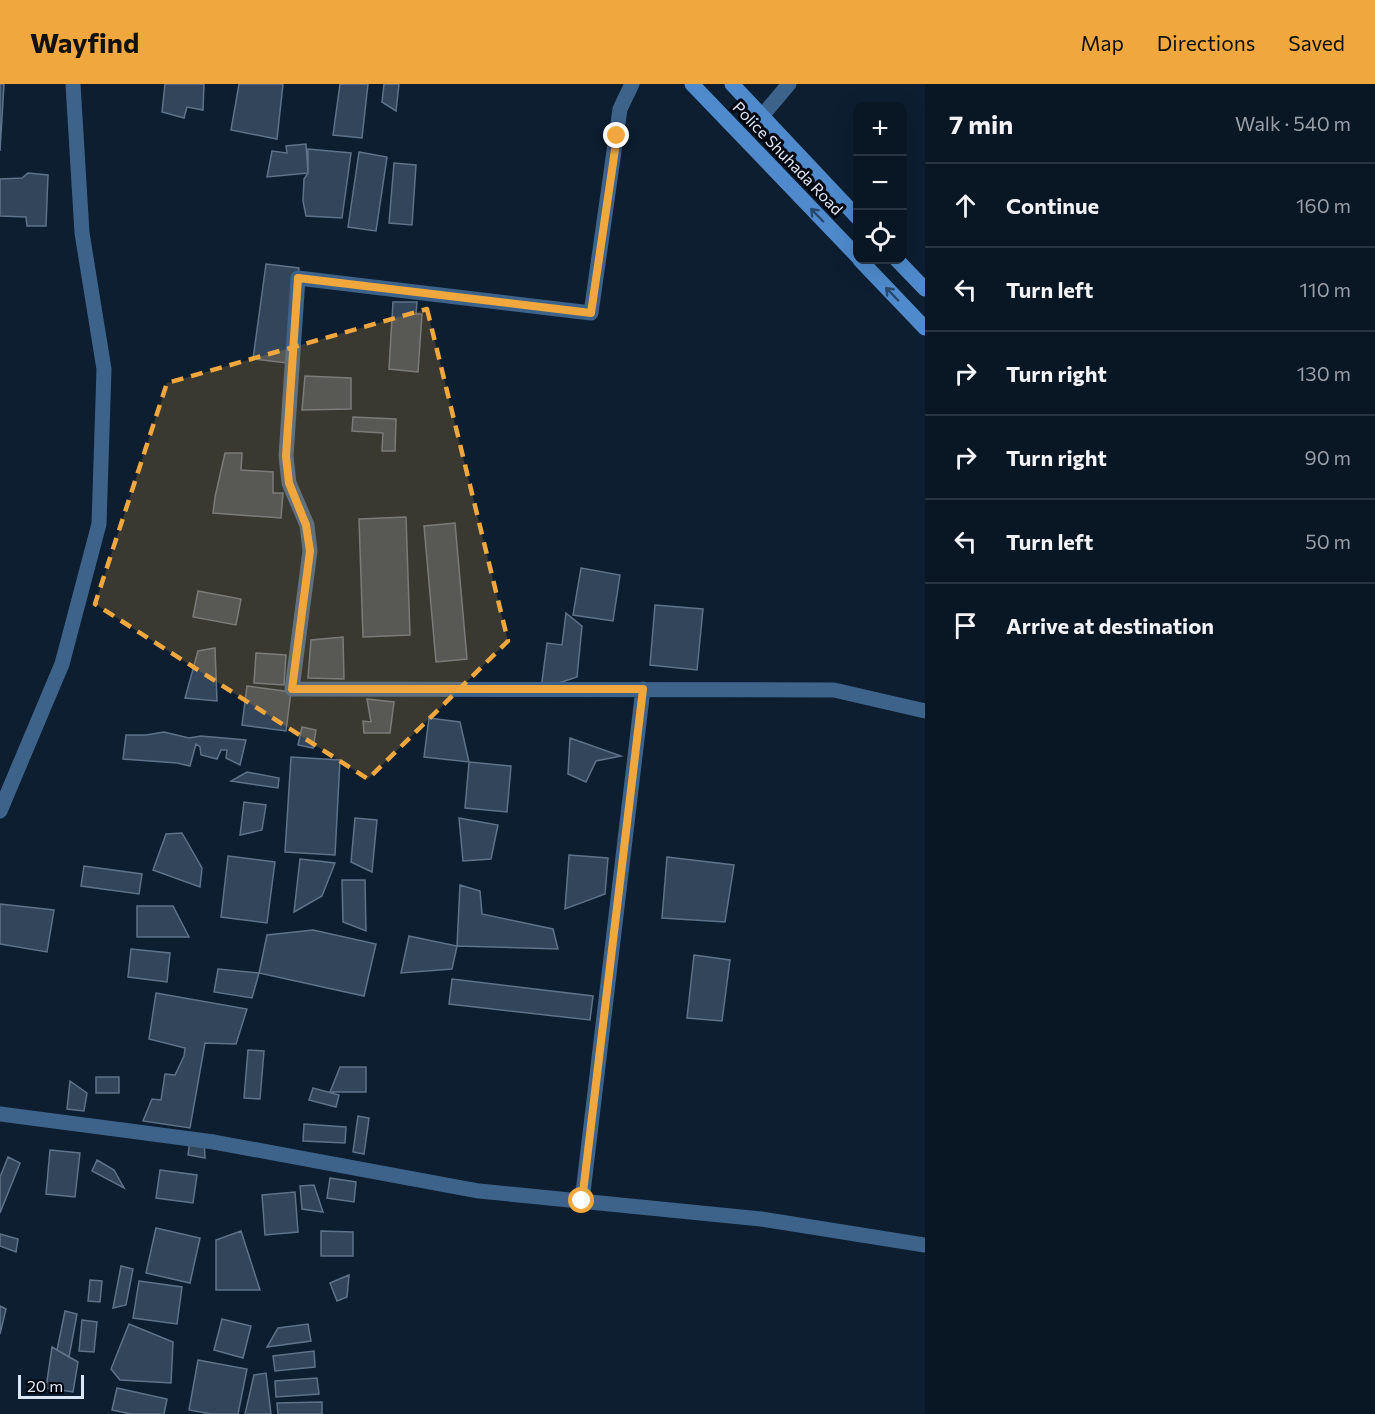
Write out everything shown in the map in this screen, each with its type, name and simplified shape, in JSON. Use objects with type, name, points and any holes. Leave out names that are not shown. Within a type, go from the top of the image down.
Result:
[{"type":"main road","name":"Police Shuhada Road","points":[[732,84],[853,213]]},
{"type":"main road","name":"Police Shuhada Road","points":[[699,86],[853,252]]},
{"type":"main road","name":"Police Shuhada Road","points":[[865,264],[925,328]]},
{"type":"main road","points":[[901,264],[925,289]]},
{"type":"street","points":[[0,812],[62,664],[99,524],[104,369],[82,232],[73,84]]},
{"type":"street","points":[[632,84],[620,109],[591,313],[298,278],[286,456],[289,483],[306,525],[310,551],[292,689],[834,690],[925,711]]},
{"type":"street","points":[[762,116],[789,84]]},
{"type":"street","points":[[582,1201],[643,689]]},
{"type":"street","points":[[0,1114],[214,1142],[479,1191],[761,1219],[925,1245]]},
{"type":"highlighted area","points":[[427,309],[508,641],[368,779],[95,604],[167,383]]},
{"type":"building","points":[[0,84],[4,84],[0,151]]},
{"type":"building","points":[[165,84],[204,84],[203,110],[187,107],[184,118],[162,112]]},
{"type":"building","points":[[239,84],[283,84],[277,139],[231,130]]},
{"type":"building","points":[[340,84],[368,84],[362,138],[333,135]]},
{"type":"building","points":[[384,84],[399,84],[396,111],[382,102]]},
{"type":"building","points":[[306,144],[308,173],[267,177],[272,151],[287,153],[286,146]]},
{"type":"building","points":[[308,149],[351,153],[342,218],[306,216],[303,201],[304,179],[308,173]]},
{"type":"building","points":[[359,152],[387,157],[376,231],[348,227]]},
{"type":"building","points":[[394,163],[416,165],[412,225],[389,223]]},
{"type":"building","points":[[28,173],[48,175],[46,226],[27,226],[26,217],[0,216],[0,179],[22,178]]},
{"type":"building","points":[[266,264],[299,268],[287,363],[253,359]]},
{"type":"building","points":[[393,302],[417,302],[416,314],[422,314],[418,372],[389,369]]},
{"type":"building","points":[[305,376],[351,378],[351,409],[302,410]]},
{"type":"building","points":[[353,417],[396,419],[395,451],[382,451],[383,433],[352,431]]},
{"type":"building","points":[[225,453],[242,453],[241,470],[273,472],[273,493],[283,493],[281,518],[213,513]]},
{"type":"building","points":[[406,517],[410,635],[363,637],[359,519]]},
{"type":"building","points":[[455,523],[467,659],[436,662],[424,526]]},
{"type":"building","points":[[581,568],[620,575],[613,621],[573,615]]},
{"type":"building","points":[[198,591],[241,599],[236,625],[193,617]]},
{"type":"building","points":[[655,605],[703,609],[697,670],[650,665]]},
{"type":"building","points":[[566,613],[582,626],[577,677],[541,689],[547,643],[562,645]]},
{"type":"building","points":[[343,637],[344,679],[308,678],[311,640]]},
{"type":"building","points":[[215,648],[217,701],[185,698],[198,651]]},
{"type":"building","points":[[256,653],[286,655],[284,685],[254,683]]},
{"type":"building","points":[[247,686],[291,692],[286,731],[242,725]]},
{"type":"building","points":[[367,699],[394,702],[390,733],[364,733],[363,721],[371,722]]},
{"type":"building","points":[[429,718],[460,722],[469,762],[424,757]]},
{"type":"building","points":[[302,727],[316,730],[313,748],[298,745]]},
{"type":"building","points":[[164,732],[189,738],[201,736],[246,740],[240,765],[226,758],[227,750],[221,750],[217,759],[201,755],[200,747],[196,744],[190,766],[123,759],[126,735]]},
{"type":"building","points":[[570,738],[621,756],[596,761],[586,782],[568,774]]},
{"type":"building","points":[[291,757],[340,760],[335,855],[285,852]]},
{"type":"building","points":[[469,762],[511,766],[507,812],[465,808]]},
{"type":"building","points":[[247,772],[279,778],[278,788],[231,781]]},
{"type":"building","points":[[244,802],[266,805],[262,830],[240,835]]},
{"type":"building","points":[[355,818],[377,820],[372,872],[351,862]]},
{"type":"building","points":[[459,818],[498,825],[491,859],[463,861]]},
{"type":"building","points":[[182,833],[202,868],[200,887],[153,870],[166,834]]},
{"type":"building","points":[[569,855],[608,858],[605,894],[565,909]]},
{"type":"building","points":[[228,856],[275,862],[267,923],[221,917]]},
{"type":"building","points":[[667,857],[734,865],[725,922],[662,918]]},
{"type":"building","points":[[300,859],[335,863],[322,896],[294,912]]},
{"type":"building","points":[[84,866],[142,874],[139,894],[81,886]]},
{"type":"building","points":[[342,880],[365,880],[366,931],[343,922]]},
{"type":"building","points":[[460,885],[480,891],[482,914],[553,929],[558,949],[457,946]]},
{"type":"building","points":[[0,904],[54,910],[47,952],[0,944]]},
{"type":"building","points":[[137,906],[173,906],[189,937],[137,937]]},
{"type":"building","points":[[313,930],[376,944],[364,996],[259,973],[267,935]]},
{"type":"building","points":[[409,936],[457,946],[452,969],[401,973]]},
{"type":"building","points":[[131,949],[170,953],[167,982],[128,977]]},
{"type":"building","points":[[694,955],[730,960],[722,1021],[687,1018]]},
{"type":"building","points":[[218,969],[259,973],[252,998],[214,992]]},
{"type":"building","points":[[452,979],[593,996],[590,1020],[449,1004]]},
{"type":"building","points":[[156,993],[247,1009],[236,1044],[205,1043],[190,1128],[143,1121],[152,1099],[161,1100],[165,1074],[175,1075],[184,1056],[185,1048],[149,1039]]},
{"type":"building","points":[[248,1050],[264,1051],[260,1099],[244,1098]]},
{"type":"building","points":[[340,1067],[366,1067],[366,1092],[330,1092]]},
{"type":"building","points":[[96,1077],[119,1077],[119,1093],[96,1093]]},
{"type":"building","points":[[70,1081],[87,1093],[84,1111],[67,1109]]},
{"type":"building","points":[[313,1088],[339,1095],[336,1107],[309,1100]]},
{"type":"building","points":[[358,1116],[369,1118],[364,1154],[353,1152]]},
{"type":"building","points":[[304,1124],[346,1127],[345,1143],[303,1141]]},
{"type":"building","points":[[190,1140],[204,1141],[205,1158],[188,1155]]},
{"type":"building","points":[[50,1150],[80,1153],[75,1197],[46,1194]]},
{"type":"building","points":[[8,1157],[20,1163],[0,1213],[0,1177]]},
{"type":"building","points":[[97,1160],[114,1170],[124,1188],[92,1171]]},
{"type":"building","points":[[160,1170],[197,1175],[193,1203],[156,1198]]},
{"type":"building","points":[[330,1178],[356,1182],[354,1202],[327,1198]]},
{"type":"building","points":[[314,1185],[323,1212],[302,1209],[300,1186]]},
{"type":"building","points":[[295,1192],[298,1232],[265,1235],[262,1195]]},
{"type":"building","points":[[156,1228],[200,1238],[190,1283],[146,1273]]},
{"type":"building","points":[[241,1231],[260,1290],[216,1290],[216,1240]]},
{"type":"building","points":[[321,1231],[353,1232],[353,1256],[321,1256]]},
{"type":"building","points":[[0,1234],[18,1239],[16,1252],[0,1246]]},
{"type":"building","points":[[121,1266],[133,1269],[126,1305],[113,1308]]},
{"type":"building","points":[[349,1275],[347,1297],[337,1301],[330,1283]]},
{"type":"building","points":[[90,1280],[102,1281],[100,1302],[88,1301]]},
{"type":"building","points":[[139,1281],[182,1287],[177,1324],[133,1318]]},
{"type":"building","points":[[0,1306],[6,1309],[0,1334]]},
{"type":"building","points":[[65,1311],[77,1314],[69,1357],[57,1350]]},
{"type":"building","points":[[222,1319],[251,1326],[243,1358],[214,1350]]},
{"type":"building","points":[[82,1320],[97,1322],[94,1352],[79,1351]]},
{"type":"building","points":[[129,1324],[173,1342],[171,1383],[120,1380],[111,1369]]},
{"type":"building","points":[[308,1324],[311,1341],[267,1347],[278,1328]]},
{"type":"building","points":[[52,1347],[78,1362],[73,1392],[46,1388]]},
{"type":"building","points":[[314,1351],[315,1367],[275,1371],[273,1356]]},
{"type":"building","points":[[198,1360],[247,1369],[238,1414],[211,1414],[189,1410]]},
{"type":"building","points":[[266,1373],[271,1414],[245,1414],[254,1375]]},
{"type":"building","points":[[317,1378],[319,1394],[276,1397],[275,1381]]},
{"type":"building","points":[[117,1388],[167,1399],[164,1414],[131,1414],[112,1410]]},
{"type":"building","points":[[322,1402],[322,1414],[278,1414],[277,1403]]},
{"type":"route","points":[[582,1201],[643,689],[292,689],[310,551],[306,525],[289,483],[286,456],[298,278],[591,313],[617,136]]}]
